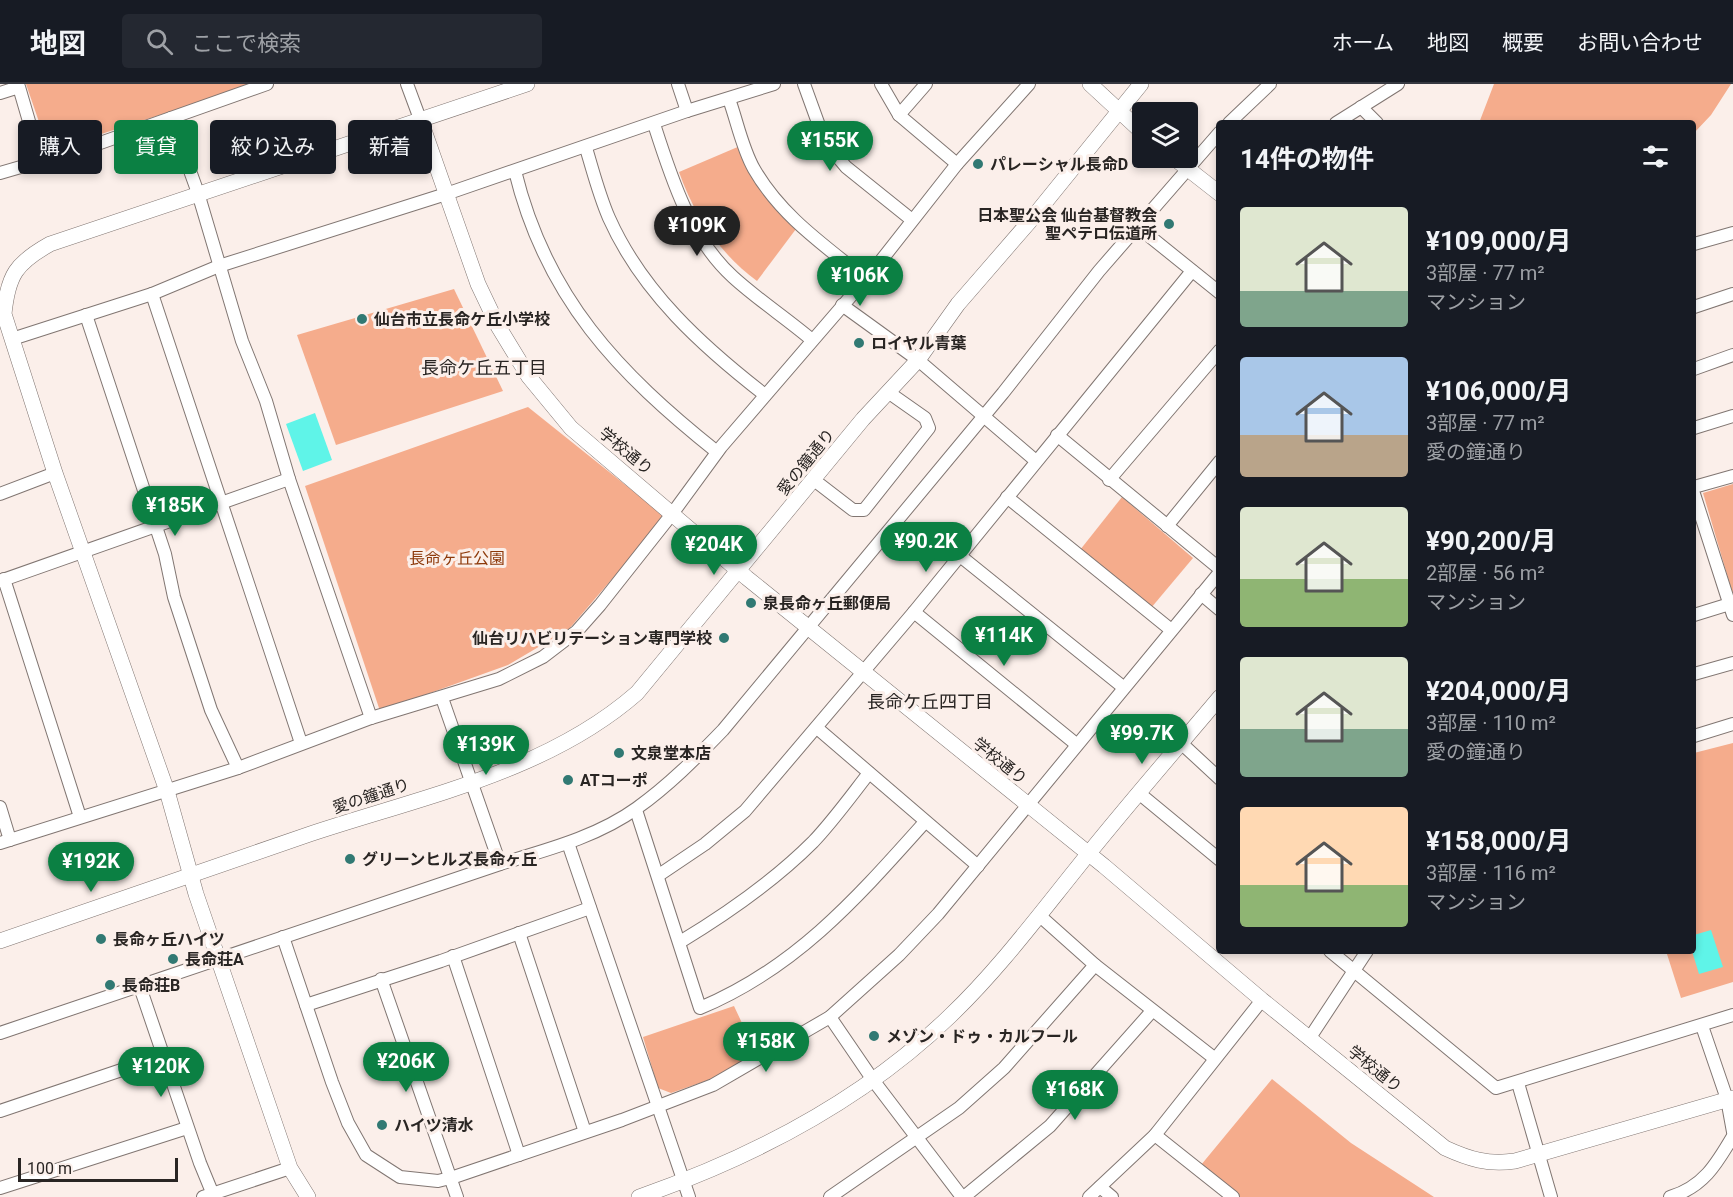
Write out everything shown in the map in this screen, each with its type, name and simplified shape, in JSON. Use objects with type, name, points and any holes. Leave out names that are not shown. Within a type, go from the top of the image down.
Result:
[{"type":"street","points":[[102,142],[267,84]]},
{"type":"street","points":[[407,84],[420,119]]},
{"type":"street","points":[[308,1197],[290,1168],[219,960],[167,791],[55,474],[4,314],[7,291],[14,272],[29,255],[50,244],[527,84]]},
{"type":"street","points":[[678,84],[687,111]]},
{"type":"street","points":[[12,339],[152,294],[219,266],[446,194],[687,111],[774,84]]},
{"type":"street","points":[[804,84],[825,142],[846,167],[912,220]]},
{"type":"street","points":[[881,84],[898,115],[957,164]]},
{"type":"street","points":[[898,115],[926,84]]},
{"type":"street","points":[[0,807],[5,841],[238,768],[371,718],[499,679],[543,657],[577,631],[672,514],[717,452],[866,279],[957,164],[1029,84]]},
{"type":"street","points":[[1090,84],[1132,124]]},
{"type":"street","name":"愛の鐘通り","points":[[0,941],[191,874],[472,781],[544,754],[609,718],[637,693],[888,392],[918,360],[958,304],[1030,221],[1141,84]]},
{"type":"street","points":[[1232,120],[1270,84]]},
{"type":"street","points":[[1340,120],[1398,84]]},
{"type":"street","points":[[0,93],[19,87],[29,120]]},
{"type":"street","points":[[729,99],[753,166],[773,199],[798,225],[866,279]]},
{"type":"street","points":[[1360,107],[1374,120]]},
{"type":"street","points":[[171,118],[198,193],[242,341],[266,401],[289,479],[371,718]]},
{"type":"street","name":"学校通り","points":[[420,119],[478,284],[498,326],[529,377],[571,428],[739,572],[1089,854],[1309,1039],[1445,1148],[1470,1160],[1496,1163],[1539,1154],[1730,1098]]},
{"type":"street","points":[[654,124],[682,205],[707,245],[732,276],[812,340]]},
{"type":"street","points":[[1198,155],[1216,136]]},
{"type":"street","points":[[586,147],[608,217],[650,288],[713,355],[765,395]]},
{"type":"street","points":[[0,173],[18,167]]},
{"type":"street","points":[[0,1033],[568,843],[636,810],[694,760],[723,730],[1186,168],[1216,191]]},
{"type":"street","points":[[515,171],[536,242],[560,285],[584,321],[607,350],[668,413],[717,452]]},
{"type":"street","points":[[1138,226],[1216,290]]},
{"type":"street","points":[[1696,243],[1733,233]]},
{"type":"street","points":[[659,875],[705,844],[745,811],[914,612],[1192,271]]},
{"type":"street","points":[[152,294],[301,743]]},
{"type":"street","points":[[1696,306],[1733,294]]},
{"type":"street","points":[[842,305],[918,360],[982,418],[1036,461]]},
{"type":"street","points":[[86,315],[155,525],[211,710],[238,768]]},
{"type":"street","points":[[1109,480],[1216,355]]},
{"type":"street","points":[[1696,368],[1733,355]]},
{"type":"street","points":[[814,480],[853,510],[864,510],[929,428],[924,418],[888,392]]},
{"type":"street","points":[[1696,427],[1733,416]]},
{"type":"street","points":[[1057,435],[1216,567]]},
{"type":"street","points":[[1167,525],[1216,465]]},
{"type":"street","points":[[0,494],[55,474]]},
{"type":"street","points":[[1696,487],[1733,476]]},
{"type":"street","points":[[80,817],[2,580],[289,479]]},
{"type":"street","points":[[1007,497],[1170,629]]},
{"type":"street","points":[[1696,500],[1732,608],[1696,615]]},
{"type":"street","points":[[959,555],[1123,687]]},
{"type":"street","points":[[283,937],[348,1123],[366,1155],[400,1177],[438,1181],[450,1178],[713,1085],[830,1017],[899,955],[978,866],[1025,804],[1216,575]]},
{"type":"street","points":[[1201,594],[1216,607]]},
{"type":"street","points":[[914,612],[1076,744]]},
{"type":"street","points":[[1696,673],[1733,663]]},
{"type":"street","points":[[442,698],[500,864]]},
{"type":"street","points":[[639,1197],[736,1160],[807,1124],[873,1080],[948,1018],[1040,916],[1216,702]]},
{"type":"street","points":[[1696,735],[1733,724]]},
{"type":"street","points":[[817,728],[978,866]]},
{"type":"street","points":[[1180,743],[1216,775]]},
{"type":"street","points":[[680,942],[742,903],[778,874],[814,840],[869,773]]},
{"type":"street","points":[[1140,794],[1216,857]]},
{"type":"street","points":[[636,810],[659,875],[700,1008],[736,993],[798,952],[867,886],[925,822]]},
{"type":"street","points":[[568,843],[689,1197]]},
{"type":"street","points":[[306,1005],[590,908]]},
{"type":"street","points":[[1040,916],[1095,965],[1214,1058]]},
{"type":"street","points":[[519,933],[585,1132]]},
{"type":"street","points":[[1334,954],[1485,1082],[1496,1088],[1733,1015]]},
{"type":"street","points":[[1309,1039],[1365,954]]},
{"type":"street","points":[[453,956],[519,1155]]},
{"type":"street","points":[[830,1197],[959,1108],[1004,1068],[1095,965]]},
{"type":"street","points":[[381,979],[457,1197]]},
{"type":"street","points":[[140,987],[210,1196],[290,1168]]},
{"type":"street","points":[[1089,1197],[1155,1135],[1262,1000]]},
{"type":"street","points":[[830,1017],[873,1080],[963,1197],[1050,1126],[1152,1011]]},
{"type":"street","points":[[1670,1197],[1691,1191],[1719,1160],[1733,1134],[1730,1098],[1702,1026]]},
{"type":"street","points":[[0,1111],[163,1056]]},
{"type":"street","points":[[1518,1083],[1551,1197]]},
{"type":"street","points":[[0,1188],[187,1128]]},
{"type":"street","points":[[1155,1135],[1233,1197]]},
{"type":"street","points":[[1100,1187],[1112,1197]]},
{"type":"green space","points":[[26,84],[255,84],[144,120],[114,120],[114,130],[102,134],[102,120],[38,120]]},
{"type":"green space","points":[[1494,84],[1731,84],[1711,115],[1696,131],[1696,120],[1480,120]]},
{"type":"green space","points":[[740,146],[796,229],[757,281],[731,259],[720,246],[692,203],[679,172]]},
{"type":"green space","points":[[454,289],[503,391],[336,445],[297,335]]},
{"type":"green space","name":"長命ヶ丘公園","points":[[528,407],[663,515],[659,520],[661,522],[569,629],[508,665],[380,711],[305,486]]},
{"type":"green space","points":[[1733,484],[1733,595],[1703,493]]},
{"type":"green space","points":[[1122,497],[1193,558],[1151,608],[1080,550]]},
{"type":"green space","points":[[1733,743],[1733,982],[1681,998],[1667,954],[1696,954],[1696,752]]},
{"type":"green space","points":[[734,1006],[756,1053],[714,1078],[671,1093],[658,1088],[643,1037]]},
{"type":"green space","points":[[1272,1079],[1351,1143],[1434,1197],[1240,1197],[1201,1165]]},
{"type":"water","points":[[315,413],[332,460],[303,471],[286,424]]},
{"type":"water","points":[[1711,930],[1723,967],[1699,974],[1693,954],[1696,954],[1696,934]]},
{"type":"place","name":"パレーシャル長命D","points":[[978,164]]},
{"type":"place","name":"日本聖公会 仙台基督教会 聖ペテロ伝道所","points":[[1169,224]]},
{"type":"place","name":"仙台市立長命ケ丘小学校","points":[[362,319]]},
{"type":"place","name":"ロイヤル青葉","points":[[859,343]]},
{"type":"place","name":"泉長命ヶ丘郵便局","points":[[751,603]]},
{"type":"place","name":"仙台リハビリテーション専門学校","points":[[724,638]]},
{"type":"place","name":"文泉堂本店","points":[[619,753]]},
{"type":"place","name":"ATコーポ","points":[[568,780]]},
{"type":"place","name":"グリーンヒルズ長命ヶ丘","points":[[350,859]]},
{"type":"place","name":"長命ヶ丘ハイツ","points":[[101,939]]},
{"type":"place","name":"長命荘A","points":[[173,959]]},
{"type":"place","name":"長命荘B","points":[[110,985]]},
{"type":"place","name":"メゾン・ドゥ・カルフール","points":[[874,1036]]},
{"type":"place","name":"ハイツ清水","points":[[382,1125]]},
{"type":"district","name":"長命ケ丘五丁目","points":[[484,367]]},
{"type":"district","name":"長命ケ丘四丁目","points":[[930,701]]}]
